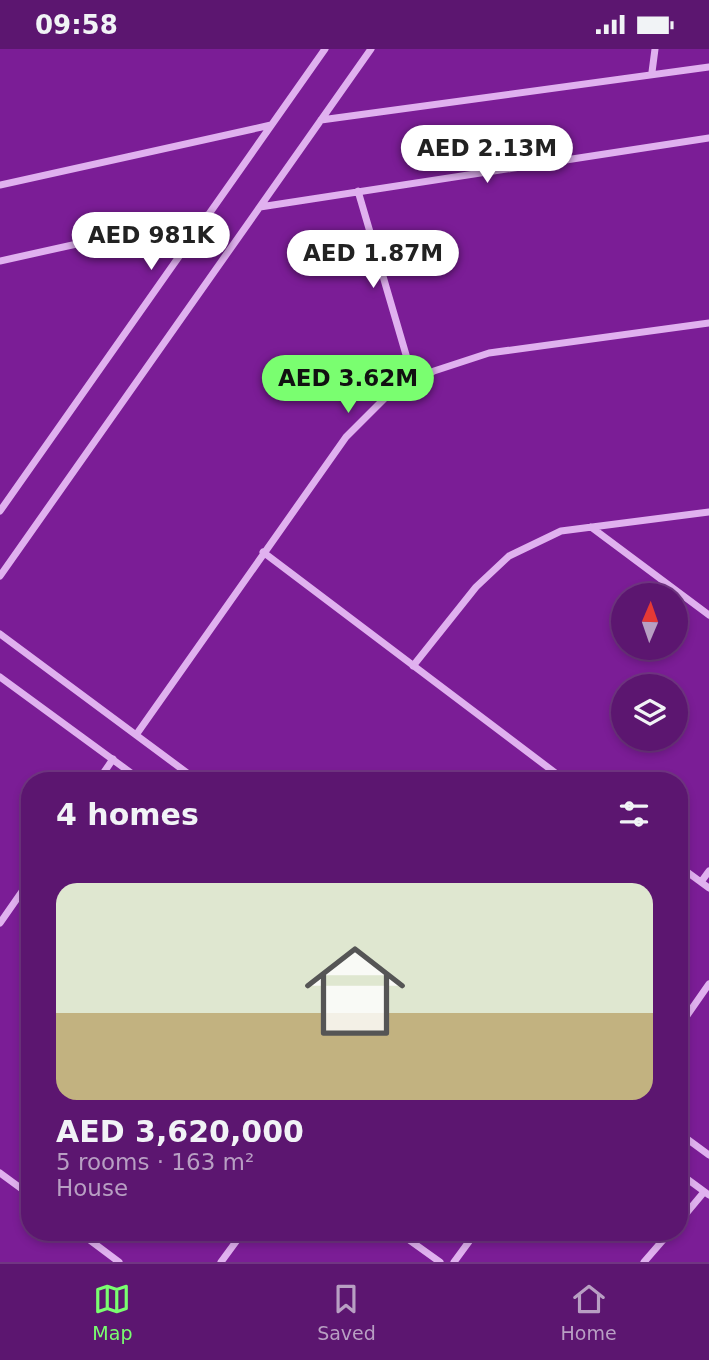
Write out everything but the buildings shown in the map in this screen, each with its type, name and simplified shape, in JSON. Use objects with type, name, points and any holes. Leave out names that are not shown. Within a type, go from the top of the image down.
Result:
[{"type":"street","points":[[0,511],[325,49]]},
{"type":"street","points":[[0,576],[371,49]]},
{"type":"street","points":[[652,72],[655,49]]},
{"type":"street","points":[[321,120],[652,72],[709,67]]},
{"type":"street","points":[[0,185],[271,125]]},
{"type":"street","points":[[260,207],[709,138]]},
{"type":"street","points":[[358,191],[414,382]]},
{"type":"street","points":[[0,261],[208,215]]},
{"type":"street","points":[[136,735],[346,437],[386,397],[433,371],[489,353],[709,323]]},
{"type":"street","points":[[413,666],[476,587],[509,556],[561,531],[709,512]]},
{"type":"street","points":[[591,527],[709,615]]},
{"type":"street","points":[[263,552],[552,772]]},
{"type":"street","points":[[0,634],[186,772]]},
{"type":"street","points":[[0,677],[130,772]]},
{"type":"street","points":[[104,772],[113,759]]},
{"type":"street","points":[[701,882],[709,871]]},
{"type":"street","points":[[688,873],[709,888]]},
{"type":"street","points":[[0,923],[21,893]]},
{"type":"street","points":[[688,1014],[709,984]]},
{"type":"street","points":[[688,1140],[709,1155]]},
{"type":"street","points":[[0,1173],[21,1188]]},
{"type":"street","points":[[688,1180],[707,1194],[688,1213]]},
{"type":"street","points":[[91,1241],[119,1262]]},
{"type":"street","points":[[221,1262],[236,1241]]},
{"type":"street","points":[[411,1241],[440,1262]]},
{"type":"street","points":[[454,1262],[469,1241]]},
{"type":"street","points":[[644,1262],[662,1241]]}]
